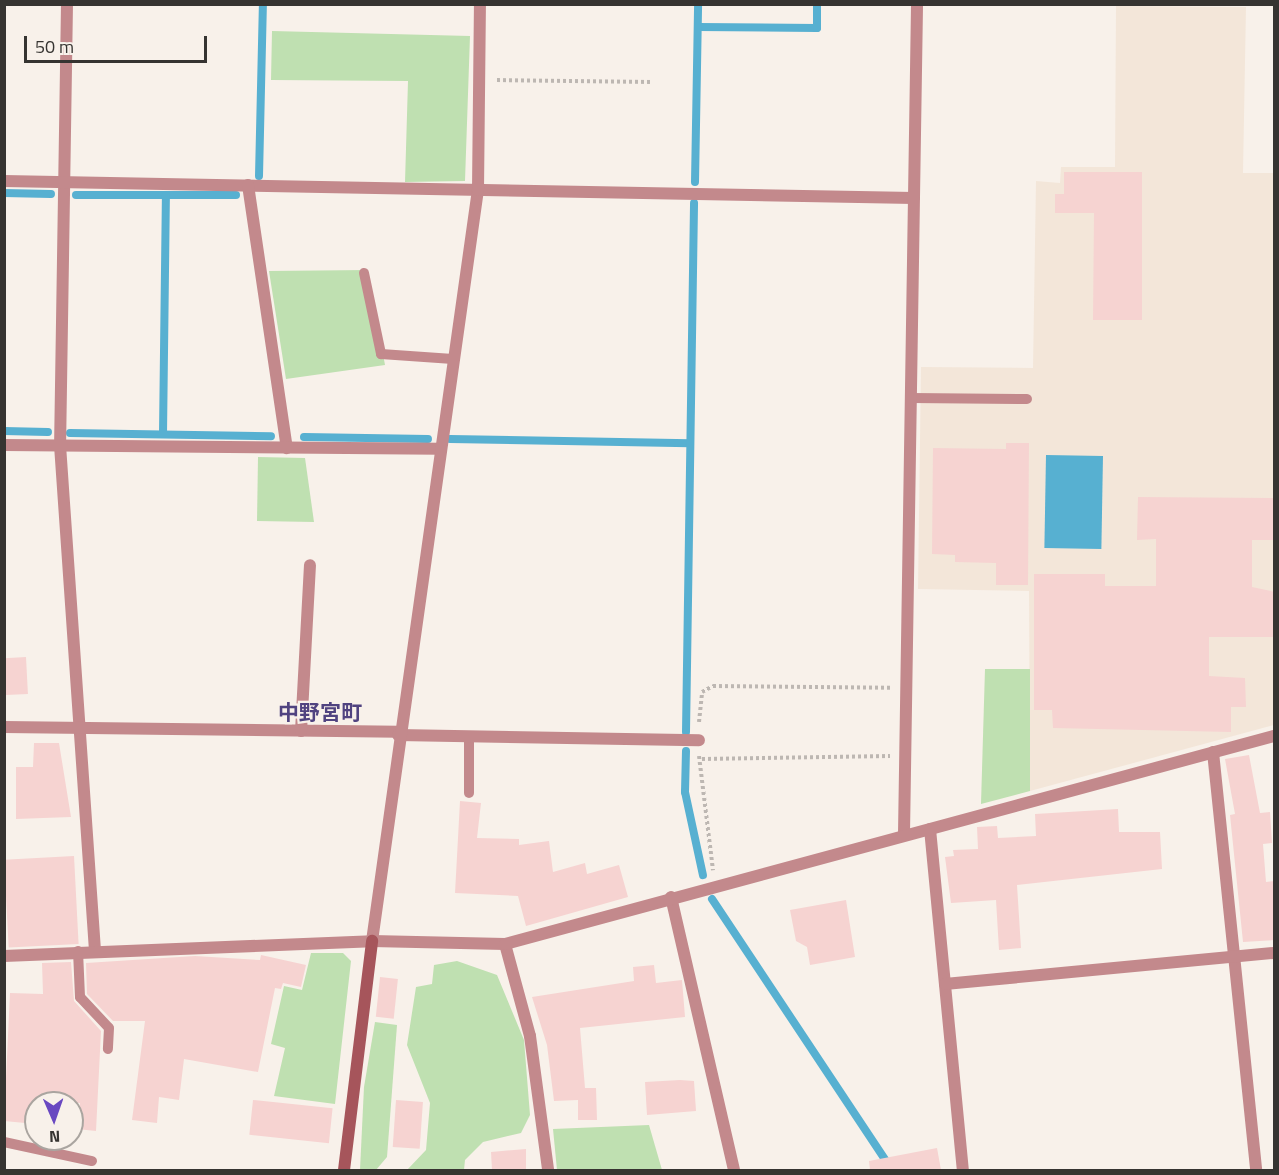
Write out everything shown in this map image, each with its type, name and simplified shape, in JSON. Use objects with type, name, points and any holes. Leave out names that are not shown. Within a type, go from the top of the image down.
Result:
[{"type":"street","points":[[67,4],[60,445],[95,950]]},
{"type":"street","points":[[344,1170],[398,734],[478,190],[480,4]]},
{"type":"street","points":[[904,834],[918,4]]},
{"type":"street","points":[[4,181],[914,198]]},
{"type":"street","points":[[248,185],[287,448]]},
{"type":"street","points":[[4,445],[439,449]]},
{"type":"street","points":[[301,731],[310,565]]},
{"type":"street","points":[[4,727],[699,740]]},
{"type":"street","points":[[4,956],[95,950],[372,941],[505,944],[715,885],[1275,736]]},
{"type":"street","points":[[1213,752],[1256,1170]]},
{"type":"street","points":[[930,829],[963,1170]]},
{"type":"street","points":[[671,897],[734,1170]]},
{"type":"street","points":[[505,944],[530,1036],[548,1170]]},
{"type":"street","points":[[945,984],[1275,953]]},
{"type":"lane","points":[[364,273],[381,354],[453,359]]},
{"type":"lane","points":[[911,398],[1027,399]]},
{"type":"lane","points":[[469,736],[469,793]]},
{"type":"lane","points":[[78,951],[80,997],[109,1028],[108,1049]]},
{"type":"lane","points":[[4,1142],[92,1161]]},
{"type":"path","points":[[479,80],[652,82]]},
{"type":"path","points":[[715,885],[699,759],[699,704],[702,692],[713,686],[906,688]]},
{"type":"path","points":[[699,759],[905,756]]},
{"type":"shaded area","points":[[1116,6],[1246,7],[1243,173],[1274,173],[1274,725],[1030,791],[1029,591],[918,589],[921,367],[1033,368],[1036,181],[1060,183],[1061,167],[1115,167]]},
{"type":"green space","points":[[272,31],[470,36],[465,181],[405,182],[408,81],[271,80]]},
{"type":"green space","points":[[367,270],[385,365],[286,379],[269,271]]},
{"type":"green space","points":[[258,457],[305,458],[314,522],[257,521]]},
{"type":"green space","points":[[985,669],[1030,669],[1030,791],[981,804]]},
{"type":"green space","points":[[311,953],[343,953],[351,961],[335,1104],[274,1096],[285,1048],[271,1044],[284,986],[302,990]]},
{"type":"green space","points":[[457,961],[497,975],[524,1040],[530,1115],[521,1133],[483,1142],[465,1160],[464,1170],[407,1170],[426,1150],[430,1103],[407,1045],[416,987],[432,984],[434,965]]},
{"type":"green space","points":[[375,1022],[397,1025],[387,1157],[376,1170],[360,1170],[364,1087]]},
{"type":"green space","points":[[649,1125],[662,1170],[557,1170],[553,1129]]},
{"type":"water","points":[[1046,455],[1103,456],[1101,549],[1044,548]]},
{"type":"building","points":[[1064,172],[1142,172],[1142,320],[1093,320],[1094,213],[1055,213],[1055,194],[1064,194]]},
{"type":"building","points":[[1006,443],[1029,443],[1028,585],[996,585],[996,563],[955,562],[955,555],[932,554],[933,448],[1006,449]]},
{"type":"building","points":[[1138,497],[1275,498],[1275,540],[1252,540],[1252,587],[1275,592],[1275,637],[1209,637],[1209,676],[1245,678],[1246,707],[1231,707],[1231,732],[1053,728],[1052,710],[1034,710],[1034,574],[1105,574],[1105,586],[1156,586],[1156,539],[1137,540]]},
{"type":"building","points":[[26,657],[28,694],[6,695],[4,658]]},
{"type":"building","points":[[34,743],[59,743],[71,817],[16,819],[16,767],[33,767]]},
{"type":"building","points":[[1249,755],[1260,813],[1270,812],[1272,843],[1263,844],[1266,882],[1275,881],[1275,940],[1243,942],[1230,815],[1235,814],[1225,759]]},
{"type":"building","points":[[460,801],[481,803],[477,838],[519,839],[519,845],[549,841],[553,872],[585,863],[587,874],[619,865],[628,897],[526,926],[518,896],[455,893]]},
{"type":"building","points":[[1118,809],[1119,832],[1160,832],[1162,869],[1017,885],[1021,948],[999,950],[996,900],[951,903],[945,857],[954,856],[953,850],[978,849],[977,827],[997,826],[998,838],[1036,836],[1035,814]]},
{"type":"building","points":[[74,856],[79,944],[9,948],[4,860]]},
{"type":"building","points":[[846,900],[855,957],[810,965],[807,947],[796,941],[790,910]]},
{"type":"building","points":[[261,955],[306,965],[301,987],[283,983],[281,989],[275,988],[258,1072],[184,1059],[179,1100],[159,1097],[157,1123],[132,1120],[145,1021],[113,1021],[87,994],[86,963],[195,956],[260,960]]},
{"type":"building","points":[[71,962],[74,1001],[101,1031],[96,1131],[84,1130],[84,1091],[24,1091],[24,1123],[4,1121],[10,993],[43,994],[42,963]]},
{"type":"building","points":[[654,965],[656,983],[682,980],[685,1017],[580,1028],[585,1088],[596,1088],[597,1120],[578,1120],[578,1100],[554,1101],[547,1045],[532,997],[634,981],[633,967]]},
{"type":"building","points":[[380,977],[398,979],[394,1019],[376,1017]]},
{"type":"building","points":[[694,1081],[696,1111],[647,1115],[645,1082]]},
{"type":"building","points":[[253,1100],[333,1108],[329,1143],[249,1135]]},
{"type":"building","points":[[396,1100],[423,1102],[420,1149],[393,1147]]},
{"type":"building","points":[[937,1148],[941,1170],[870,1170],[869,1161]]},
{"type":"building","points":[[526,1149],[526,1170],[492,1170],[491,1152]]},
{"type":"waterway","points":[[259,176],[263,4]]},
{"type":"waterway","points":[[695,182],[698,4]]},
{"type":"waterway","points":[[698,27],[817,28],[817,4]]},
{"type":"waterway","points":[[4,193],[51,194]]},
{"type":"waterway","points":[[76,195],[236,195]]},
{"type":"waterway","points":[[163,434],[166,195]]},
{"type":"waterway","points":[[686,732],[694,203]]},
{"type":"waterway","points":[[4,431],[48,432]]},
{"type":"waterway","points":[[70,433],[271,436]]},
{"type":"waterway","points":[[304,437],[428,439]]},
{"type":"waterway","points":[[450,439],[690,443]]},
{"type":"waterway","points":[[686,751],[685,792],[703,875]]},
{"type":"waterway","points":[[712,899],[892,1170]]},
{"type":"district","name":"中野宮町","points":[[320,712]]}]
